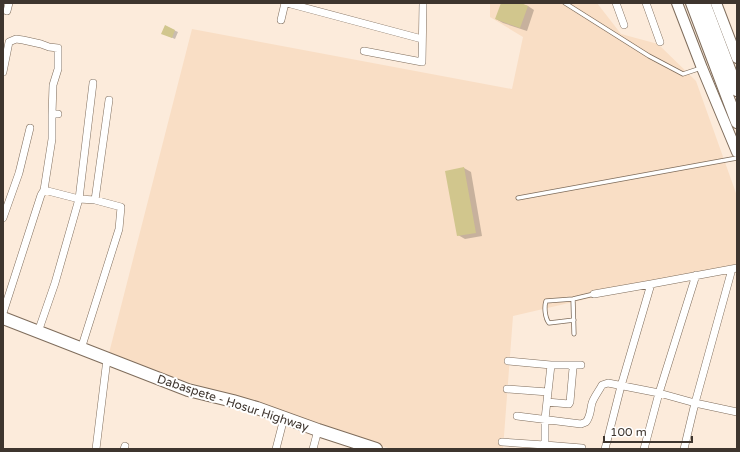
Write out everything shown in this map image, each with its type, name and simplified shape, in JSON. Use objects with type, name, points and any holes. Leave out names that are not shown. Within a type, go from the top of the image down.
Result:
[{"type":"highway","points":[[692,3],[737,122]]},
{"type":"highway","points":[[704,3],[737,90]]},
{"type":"highway","name":"Dabaspete - Hosur Highway","points":[[3,318],[188,390],[257,408],[376,449]]},
{"type":"street","points":[[7,11],[9,3]]},
{"type":"street","points":[[281,20],[286,3],[422,39]]},
{"type":"street","points":[[364,51],[422,62],[422,3]]},
{"type":"street","points":[[616,3],[624,25]]},
{"type":"street","points":[[646,3],[660,42]]},
{"type":"street","points":[[677,3],[737,152]]},
{"type":"street","points":[[716,3],[737,58]]},
{"type":"street","points":[[3,72],[9,42],[16,39],[58,48],[58,70],[53,85],[55,114],[44,190],[41,195],[3,313]]},
{"type":"street","points":[[38,332],[55,283],[79,199],[93,83]]},
{"type":"street","points":[[95,200],[109,100]]},
{"type":"street","points":[[3,218],[19,173],[30,128]]},
{"type":"street","points":[[44,190],[79,199],[95,200],[121,207],[119,229],[81,349]]},
{"type":"street","points":[[594,294],[734,268],[695,403],[684,449]]},
{"type":"street","points":[[644,449],[659,392],[696,275]]},
{"type":"street","points":[[605,449],[621,386],[651,284]]},
{"type":"street","points":[[96,449],[107,359]]},
{"type":"street","points":[[508,361],[551,365],[581,365]]},
{"type":"street","points":[[545,447],[545,419],[551,365]]},
{"type":"street","points":[[547,402],[569,404],[573,368],[570,365]]},
{"type":"street","points":[[517,416],[581,424],[586,422],[589,417],[592,403],[602,385],[608,383],[659,392],[695,403],[737,412]]},
{"type":"street","points":[[507,389],[548,392]]},
{"type":"street","points":[[276,449],[284,418]]},
{"type":"street","points":[[312,449],[318,430]]},
{"type":"street","points":[[502,442],[545,447],[582,448]]},
{"type":"lane","points":[[565,3],[650,56],[683,74],[702,68]]},
{"type":"lane","points":[[518,198],[737,158]]},
{"type":"lane","points":[[574,320],[548,323],[545,304],[546,301],[573,299],[594,294]]},
{"type":"lane","points":[[573,299],[574,334]]},
{"type":"shaded area","points":[[490,3],[597,3],[621,34],[658,44],[696,81],[737,196],[737,264],[513,316],[503,449],[391,449],[301,420],[268,407],[108,357],[192,29],[512,89],[523,37],[490,17]]},
{"type":"building","points":[[501,3],[521,3],[528,6],[520,28],[495,19]]},
{"type":"building","points":[[165,25],[175,30],[172,38],[161,34]]},
{"type":"building","points":[[464,167],[476,233],[457,236],[445,171]]}]
